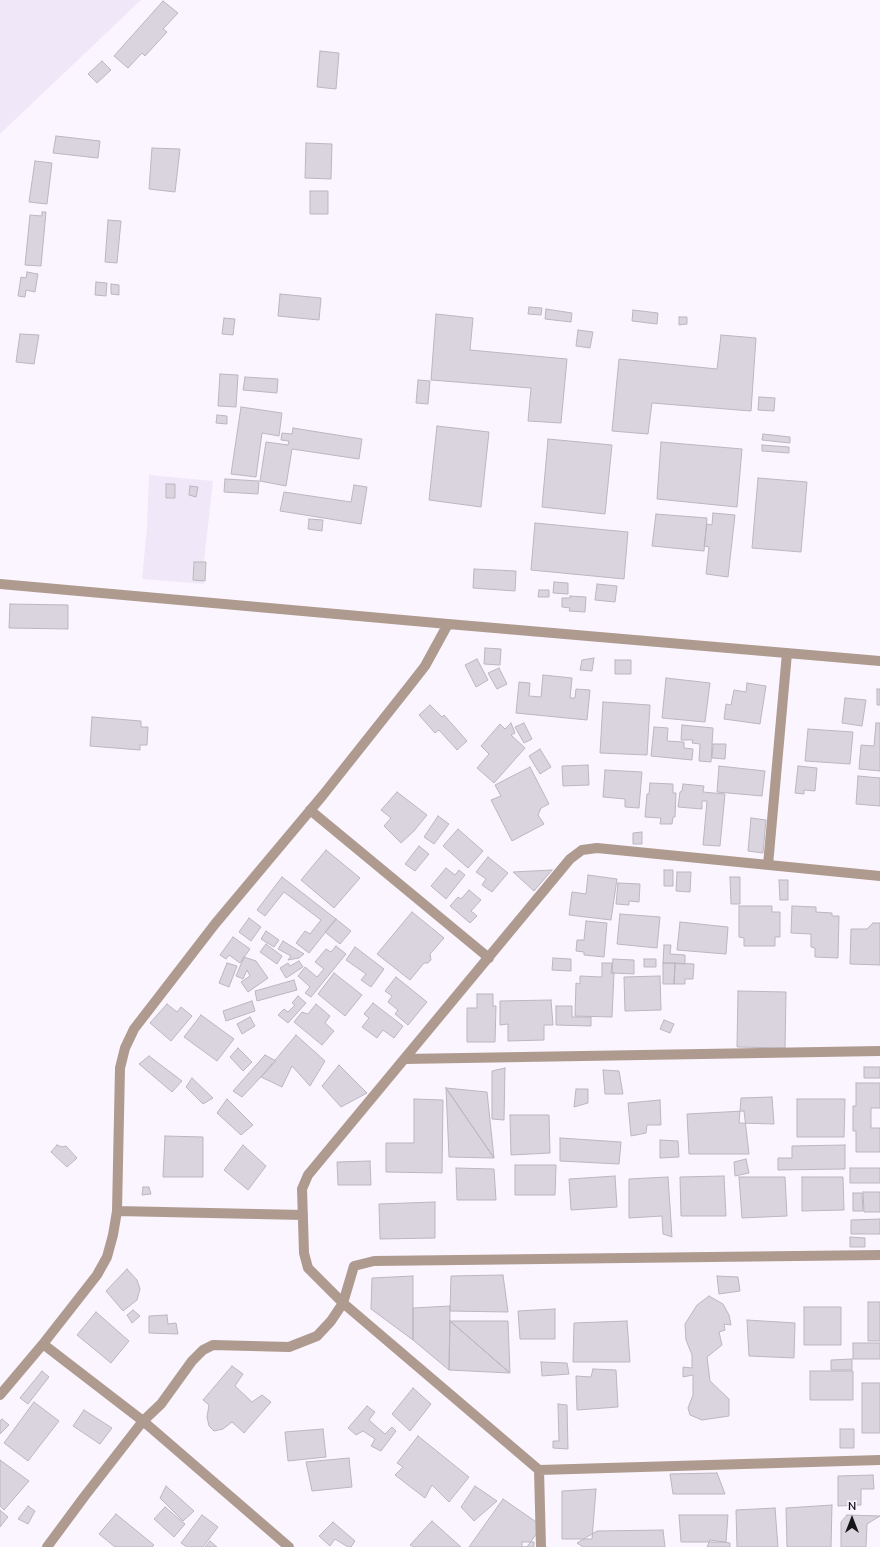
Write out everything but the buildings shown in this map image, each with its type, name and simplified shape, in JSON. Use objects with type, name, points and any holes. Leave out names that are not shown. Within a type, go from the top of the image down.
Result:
[{"type":"street","points":[[0,584],[880,661]]},
{"type":"street","points":[[0,1395],[43,1344],[97,1275],[107,1257],[114,1235],[117,1211],[120,1068],[125,1048],[134,1028],[215,924],[310,810],[425,666],[448,624]]},
{"type":"street","points":[[768,865],[787,652]]},
{"type":"street","points":[[310,810],[489,958]]},
{"type":"street","points":[[880,876],[597,848],[582,850],[570,859],[308,1175],[302,1189],[304,1253],[308,1268],[343,1302],[540,1470],[880,1460]]},
{"type":"street","points":[[404,1059],[880,1051]]},
{"type":"street","points":[[117,1211],[303,1215]]},
{"type":"street","points":[[47,1547],[143,1421],[161,1404],[192,1361],[203,1350],[213,1345],[289,1347],[317,1336],[330,1322],[343,1302],[354,1266],[374,1261],[880,1255]]},
{"type":"street","points":[[43,1344],[143,1421],[289,1547]]},
{"type":"street","points":[[540,1470],[541,1547]]},
{"type":"shaded area","points":[[0,0],[141,0],[0,134]]},
{"type":"shaded area","points":[[149,475],[213,481],[202,579],[204,584],[142,579],[147,527]]}]
